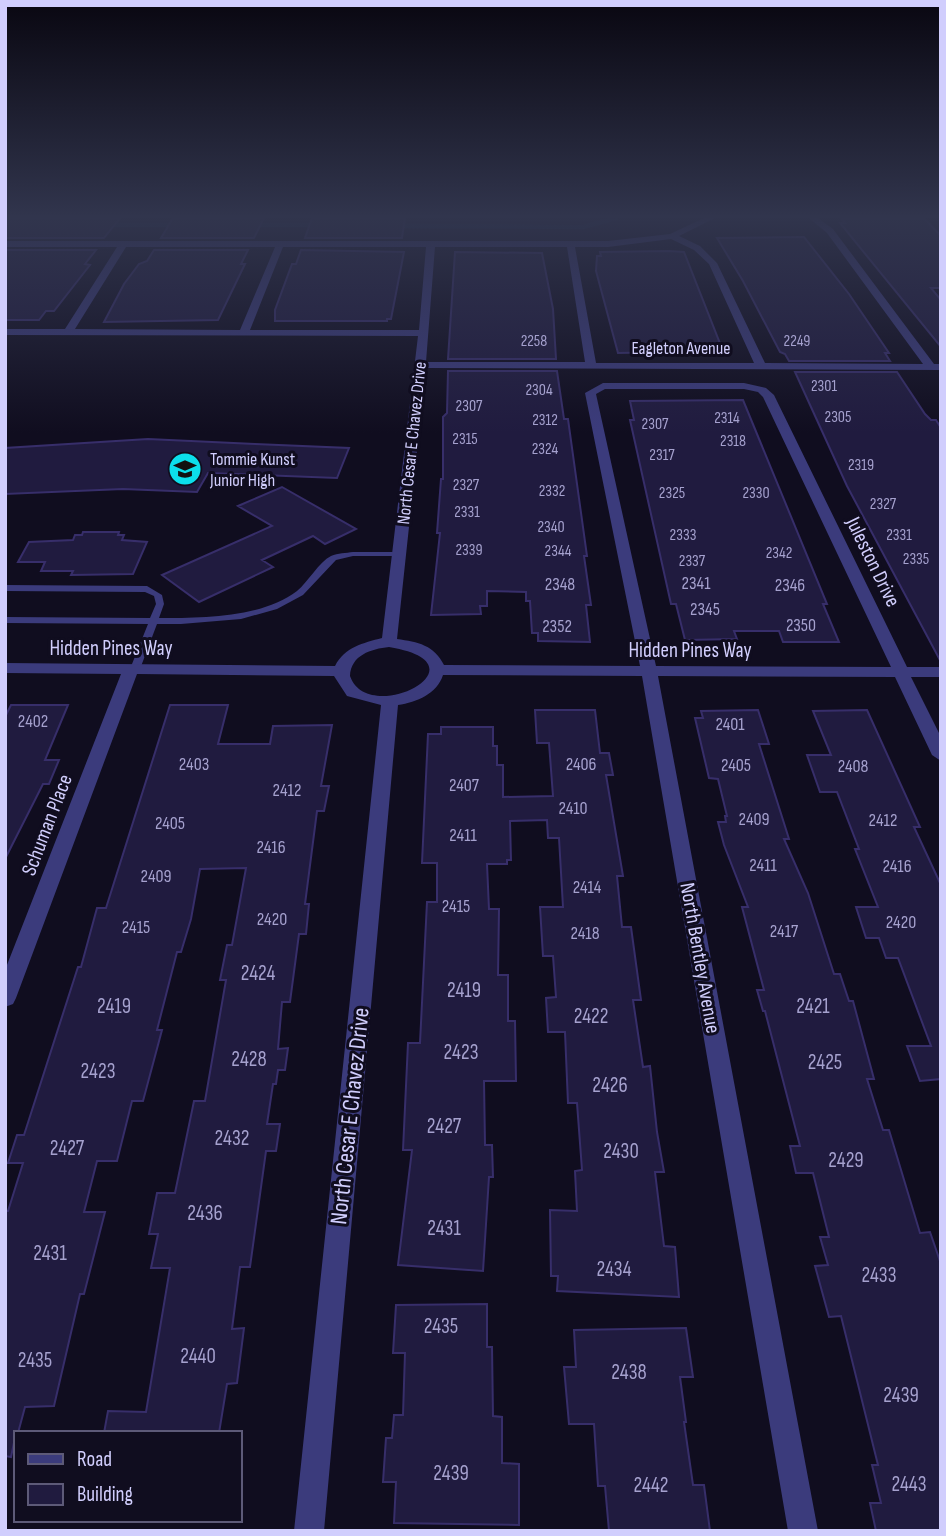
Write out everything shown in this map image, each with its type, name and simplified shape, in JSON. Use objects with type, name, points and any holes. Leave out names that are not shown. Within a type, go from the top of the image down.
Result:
[{"type":"street","points":[[68,332],[94,290]]},
{"type":"street","points":[[244,332],[261,290]]},
{"type":"street","name":"North Cesar E Chavez Drive","points":[[389,642],[421,365],[426,290]]},
{"type":"street","points":[[578,290],[591,366]]},
{"type":"street","points":[[725,290],[761,366]]},
{"type":"street","points":[[876,290],[935,366]]},
{"type":"street","points":[[5,332],[422,333]]},
{"type":"street","name":"Eagleton Avenue","points":[[421,365],[935,366]]},
{"type":"street","name":"North Bentley Avenue","points":[[762,390],[744,386],[603,387],[590,393],[590,397],[649,671],[803,1531]]},
{"type":"street","name":"Juleston Drive","points":[[762,390],[771,401],[941,755]]},
{"type":"street","points":[[389,642],[424,649],[432,655],[439,670],[429,688],[412,697],[390,701],[360,696],[349,689],[343,680],[342,671],[352,654],[375,644],[389,642]]},
{"type":"street","name":"Hidden Pines Way","points":[[5,668],[342,671]]},
{"type":"street","name":"Schuman Place","points":[[5,998],[133,668]]},
{"type":"street","name":"Hidden Pines Way","points":[[439,670],[941,672]]},
{"type":"street","name":"North Cesar E Chavez Drive","points":[[309,1531],[390,701]]},
{"type":"lane","points":[[5,620],[153,620],[222,618],[254,613],[274,607],[300,593],[333,558],[354,554],[400,554]]},
{"type":"lane","points":[[5,588],[147,589],[158,595],[160,600],[133,668]]},
{"type":"building","points":[[5,290],[71,290],[54,311],[46,311],[39,320],[5,320]]},
{"type":"building","points":[[121,290],[233,290],[218,320],[104,322]]},
{"type":"building","points":[[283,290],[397,290],[391,319],[387,321],[275,321],[275,310]]},
{"type":"building","points":[[453,290],[549,290],[556,359],[448,359]]},
{"type":"building","points":[[601,290],[699,290],[723,351],[618,353]]},
{"type":"building","points":[[748,290],[846,290],[889,353],[885,353],[890,361],[789,361],[785,354],[780,352]]},
{"type":"building","points":[[894,290],[932,290],[941,300],[941,347]]},
{"type":"building","points":[[448,371],[557,371],[564,419],[568,419],[587,556],[584,556],[591,605],[586,605],[590,642],[538,641],[538,633],[532,633],[530,601],[526,601],[526,592],[487,591],[487,606],[480,606],[481,614],[431,615],[440,533],[437,533],[443,479],[443,417],[447,413]]},
{"type":"building","points":[[795,372],[897,372],[925,414],[931,420],[936,420],[941,428],[941,662],[847,486]]},
{"type":"building","points":[[743,400],[827,604],[823,604],[839,642],[783,642],[779,631],[734,631],[737,639],[685,640],[676,604],[671,604],[630,420],[634,420],[630,401]]},
{"type":"building","points":[[148,439],[349,448],[337,478],[208,473],[197,492],[123,489],[5,494],[5,448]]},
{"type":"building","points":[[282,487],[356,529],[325,544],[313,536],[262,560],[273,567],[199,602],[162,575],[272,526],[238,506]]},
{"type":"building","points":[[83,532],[119,532],[118,535],[124,535],[122,540],[147,542],[133,574],[71,575],[73,571],[41,571],[45,562],[18,562],[29,542],[73,540],[75,535],[82,535]]},
{"type":"building","points":[[11,705],[68,705],[45,760],[59,760],[49,784],[43,784],[5,859],[5,717]]},
{"type":"building","points":[[170,705],[228,705],[218,744],[270,744],[273,726],[332,725],[321,786],[329,786],[324,811],[317,811],[305,904],[309,904],[306,934],[299,934],[290,1002],[282,1002],[278,1049],[288,1048],[285,1070],[278,1070],[276,1084],[273,1084],[267,1124],[280,1124],[276,1151],[266,1151],[250,1267],[240,1267],[232,1329],[244,1328],[237,1383],[227,1384],[219,1431],[104,1431],[108,1411],[146,1412],[170,1268],[151,1268],[158,1234],[149,1234],[157,1193],[175,1193],[194,1101],[205,1101],[226,980],[220,980],[227,945],[232,945],[246,868],[200,869],[191,919],[181,952],[177,952],[157,1030],[162,1030],[143,1101],[132,1101],[117,1161],[97,1161],[84,1212],[105,1212],[84,1294],[80,1294],[54,1406],[25,1407],[19,1431],[14,1431],[11,1457],[5,1456],[5,1211],[8,1211],[23,1163],[8,1163],[17,1135],[24,1135],[78,967],[81,967],[97,908],[106,908]]},
{"type":"building","points":[[535,710],[595,710],[600,753],[609,753],[613,775],[606,775],[623,876],[617,876],[622,927],[631,927],[641,1000],[633,1000],[643,1067],[650,1066],[664,1172],[655,1172],[664,1246],[675,1247],[679,1297],[557,1291],[558,1276],[551,1276],[550,1210],[577,1211],[575,1171],[582,1170],[577,1103],[568,1103],[565,1032],[548,1032],[546,998],[556,997],[553,956],[543,956],[540,907],[563,907],[559,838],[548,838],[547,820],[510,821],[511,860],[507,860],[507,864],[487,864],[489,909],[499,909],[498,975],[508,975],[508,1021],[515,1021],[516,1081],[484,1081],[485,1145],[492,1145],[493,1177],[489,1177],[483,1271],[398,1265],[412,1150],[403,1150],[408,1043],[420,1043],[427,902],[437,902],[437,863],[422,863],[428,734],[441,734],[441,727],[493,727],[497,765],[503,765],[503,797],[553,796],[549,743],[537,743]]},
{"type":"building","points":[[758,710],[769,744],[759,744],[789,839],[784,839],[808,893],[834,974],[840,974],[849,1001],[853,1001],[874,1079],[867,1079],[883,1130],[889,1130],[920,1233],[930,1232],[941,1264],[941,1531],[876,1531],[870,1503],[881,1503],[872,1465],[878,1465],[841,1316],[829,1317],[815,1266],[828,1265],[820,1237],[829,1237],[813,1173],[796,1173],[790,1146],[800,1146],[765,1011],[757,990],[764,990],[742,907],[748,907],[724,845],[718,822],[726,822],[727,816],[718,779],[709,778],[695,718],[703,718],[701,711]]},
{"type":"building","points":[[867,710],[920,827],[914,827],[941,885],[941,1079],[920,1081],[907,1046],[931,1046],[898,958],[886,958],[879,938],[866,938],[856,907],[878,907],[855,849],[859,849],[837,792],[820,792],[807,755],[831,755],[813,711]]},
{"type":"building","points":[[487,1304],[487,1347],[492,1347],[493,1416],[502,1417],[502,1463],[519,1464],[519,1525],[394,1523],[396,1482],[383,1482],[386,1438],[392,1438],[394,1415],[403,1415],[405,1353],[393,1353],[396,1305]]},
{"type":"building","points":[[686,1328],[693,1377],[680,1377],[684,1422],[693,1485],[704,1485],[710,1531],[609,1531],[605,1486],[598,1486],[594,1424],[569,1424],[564,1367],[576,1367],[574,1330]]},
{"type":"place","name":"Tommie Kunst Junior High","points":[[185,469]]}]
